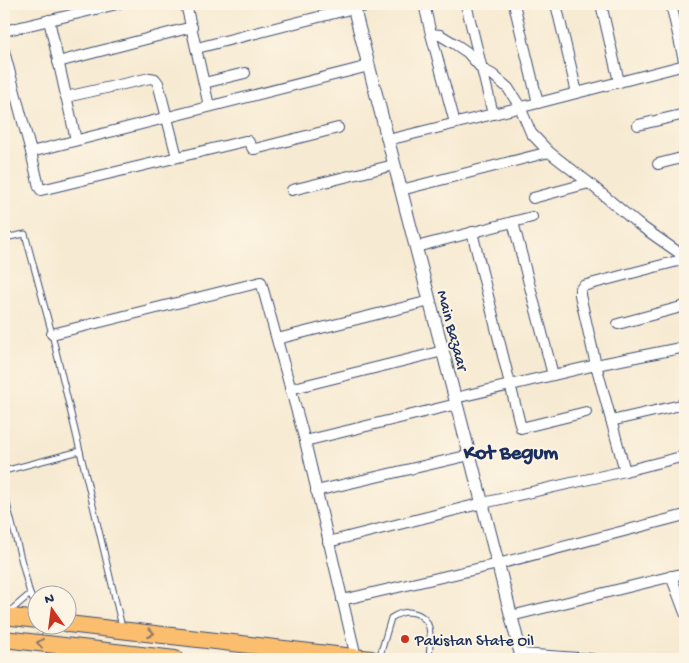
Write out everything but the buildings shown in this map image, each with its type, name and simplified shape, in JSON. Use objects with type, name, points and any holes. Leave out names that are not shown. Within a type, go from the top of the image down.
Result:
[{"type":"highway","points":[[4,616],[28,619]]},
{"type":"highway","points":[[78,625],[363,658]]},
{"type":"highway","points":[[4,639],[175,659]]},
{"type":"street","points":[[4,31],[117,4]]},
{"type":"street","points":[[186,4],[209,106]]},
{"type":"street","points":[[197,48],[370,4]]},
{"type":"street","points":[[424,4],[456,123]]},
{"type":"street","points":[[466,4],[493,114]]},
{"type":"street","points":[[514,4],[538,103]]},
{"type":"street","points":[[556,4],[577,93]]},
{"type":"street","points":[[601,4],[619,82]]},
{"type":"street","points":[[388,140],[685,65],[671,4]]},
{"type":"street","name":"Main Bazaar","points":[[354,7],[483,503],[521,657]]},
{"type":"street","points":[[49,20],[76,140]]},
{"type":"street","points":[[58,62],[192,27]]},
{"type":"street","points":[[431,34],[440,35],[467,52],[482,69],[493,75],[508,88],[520,107],[531,133],[549,152],[638,224],[685,258]]},
{"type":"street","points":[[4,51],[41,190],[245,141],[248,141],[253,149],[255,149],[338,128]]},
{"type":"street","points":[[30,152],[369,66]]},
{"type":"street","points":[[204,83],[245,73]]},
{"type":"street","points":[[66,97],[155,78],[158,83],[177,157]]},
{"type":"street","points":[[638,125],[685,114]]},
{"type":"street","points":[[401,190],[549,152]]},
{"type":"street","points":[[658,164],[685,157]]},
{"type":"street","points":[[292,190],[394,165]]},
{"type":"street","points":[[533,198],[589,184]]},
{"type":"street","points":[[416,247],[532,217]]},
{"type":"street","points":[[513,222],[553,375]]},
{"type":"street","points":[[472,232],[521,428],[586,412]]},
{"type":"street","points":[[625,471],[596,365],[580,290],[583,286],[685,258]]},
{"type":"street","points":[[52,334],[261,282],[304,441],[342,600],[363,658]]},
{"type":"street","points":[[277,339],[430,301]]},
{"type":"street","points":[[618,324],[685,306]]},
{"type":"street","points":[[304,441],[510,385],[685,347]]},
{"type":"street","points":[[290,389],[443,351]]},
{"type":"street","points":[[611,421],[685,404]]},
{"type":"street","points":[[316,491],[470,455]]},
{"type":"street","points":[[328,542],[483,503],[685,456]]},
{"type":"street","points":[[342,600],[498,564],[685,515]]},
{"type":"street","points":[[511,616],[685,573]]},
{"type":"street","points":[[671,576],[685,613]]},
{"type":"street","points":[[521,657],[592,659]]},
{"type":"lane","points":[[4,238],[25,234],[52,334],[122,630]]},
{"type":"lane","points":[[4,471],[80,451]]},
{"type":"lane","points":[[4,492],[28,586]]},
{"type":"lane","points":[[4,616],[28,596]]},
{"type":"lane","points":[[379,659],[392,618],[396,614],[404,612],[422,615],[430,627],[429,659]]},
{"type":"place","name":"Pakistan State Oil","points":[[405,639]]},
{"type":"district","name":"Kot Begum","points":[[511,451]]}]
